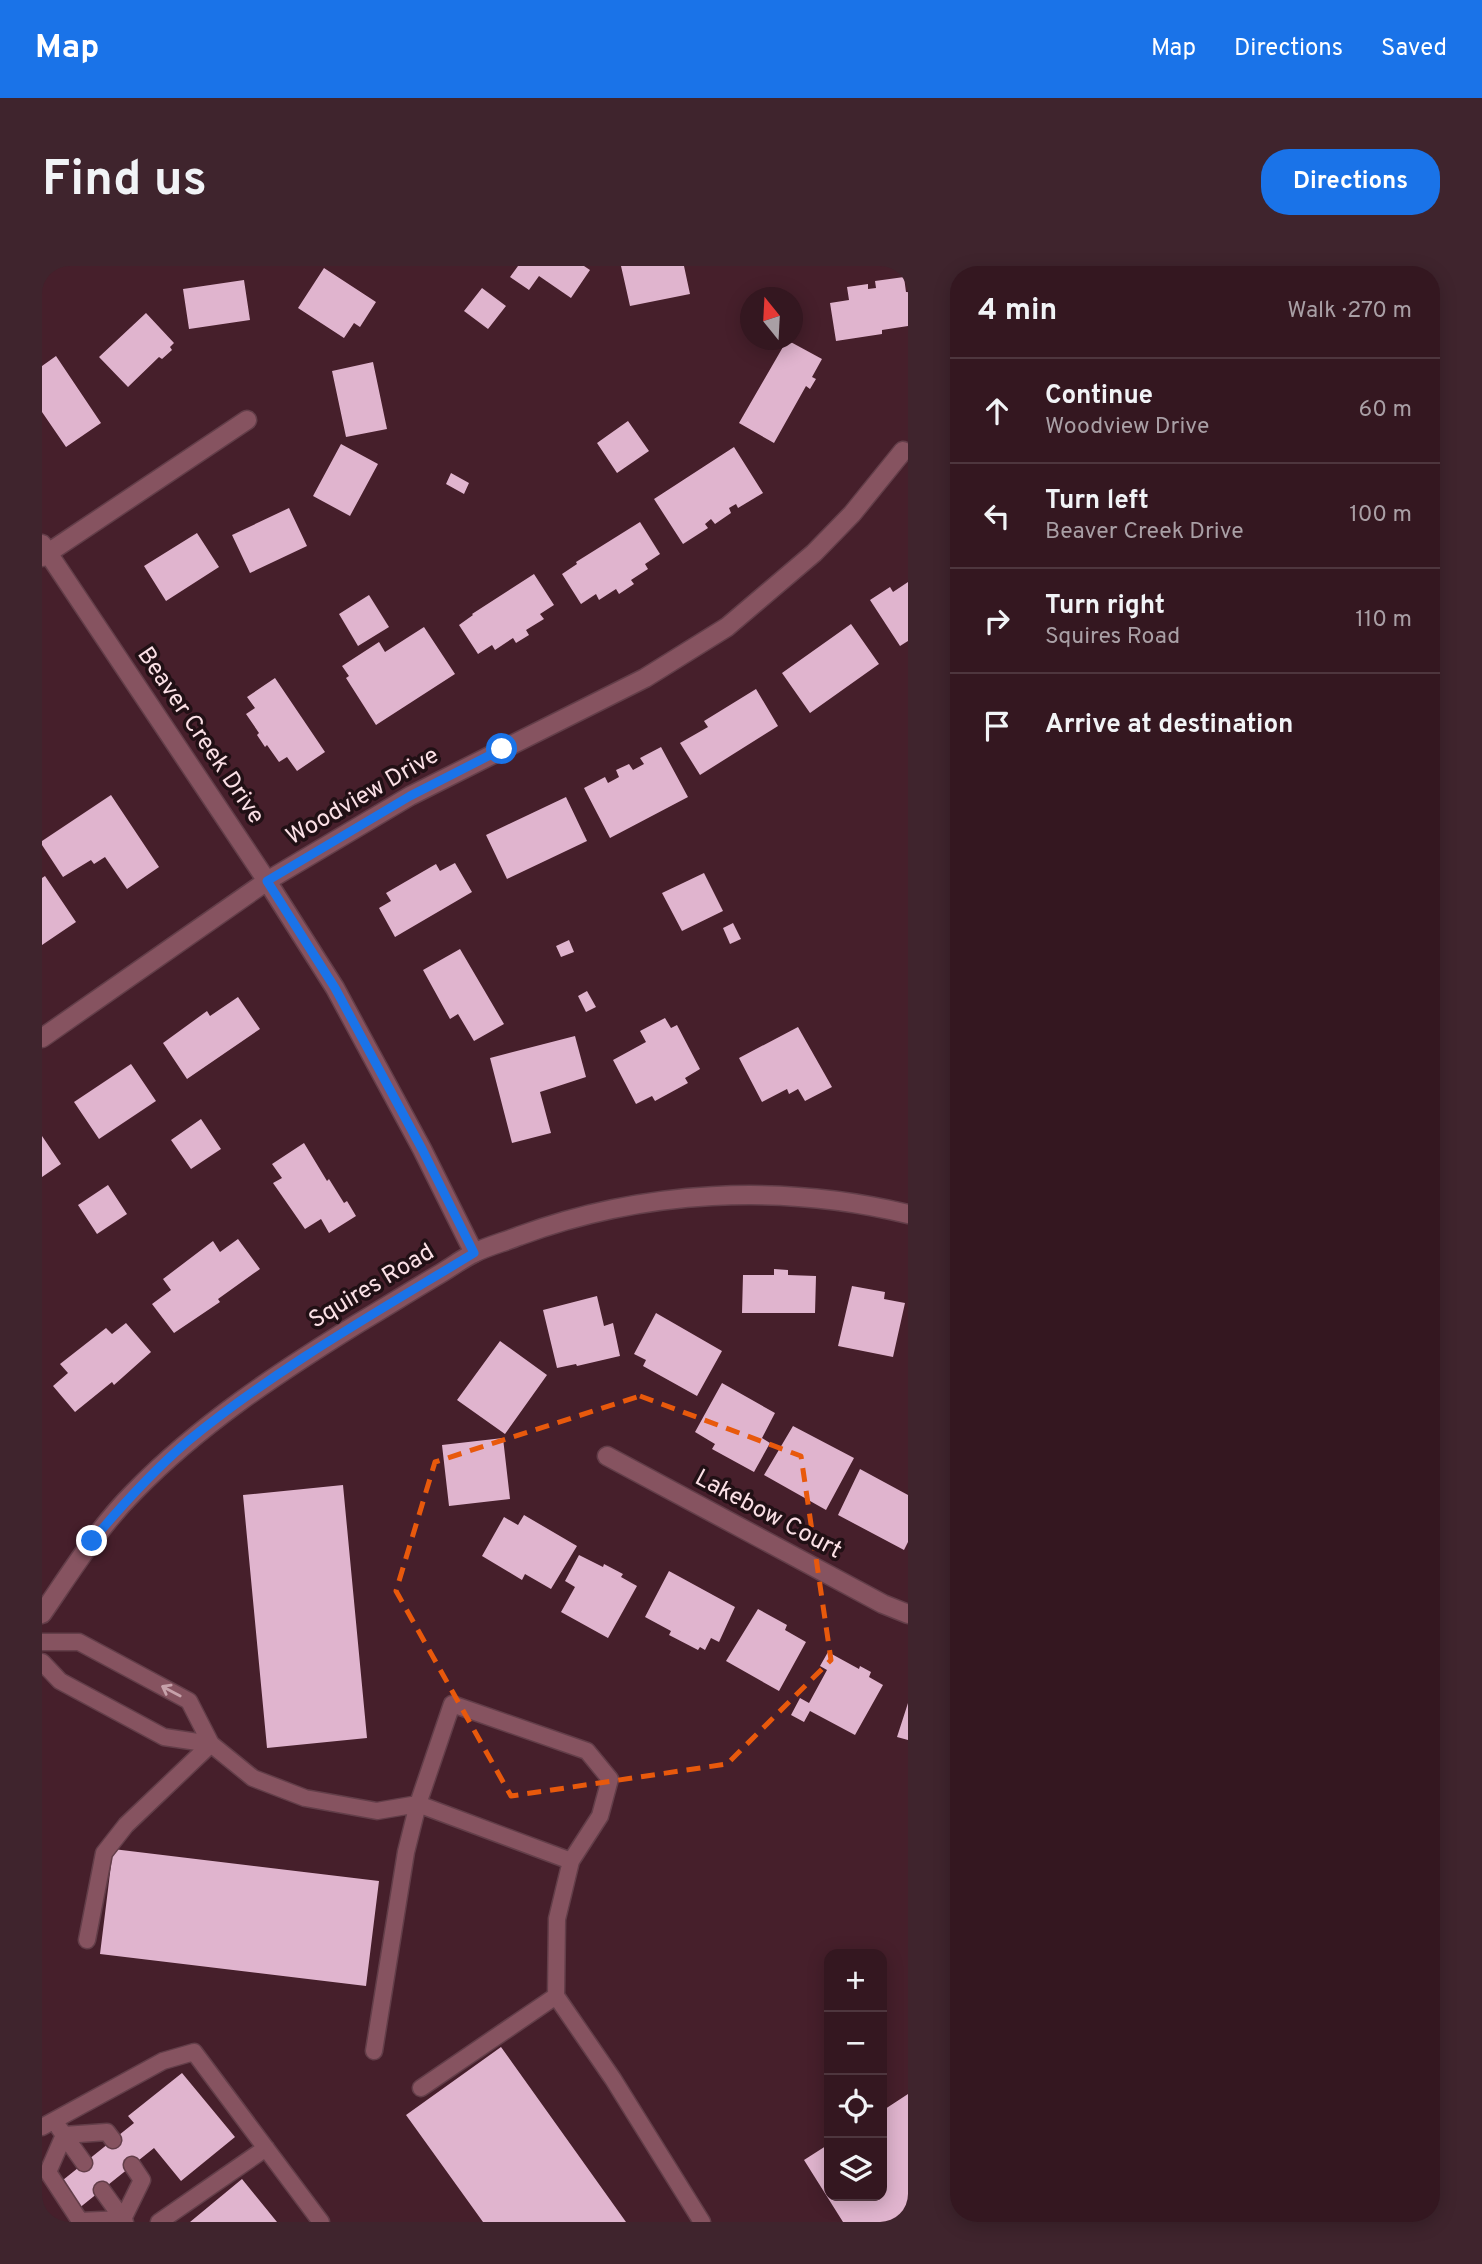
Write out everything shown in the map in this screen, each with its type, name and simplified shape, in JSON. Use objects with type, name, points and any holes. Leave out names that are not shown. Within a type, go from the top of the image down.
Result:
[{"type":"street","points":[[44,551],[247,420]]},
{"type":"street","name":"Woodview Drive","points":[[42,1038],[267,881],[410,796],[645,678],[727,627],[814,554],[852,514],[903,451]]},
{"type":"street","name":"Beaver Creek Drive","points":[[44,551],[267,881],[335,988],[422,1149],[474,1253]]},
{"type":"street","name":"Squires Road","points":[[42,1614],[92,1541],[133,1492],[187,1442],[296,1362],[474,1253],[546,1226],[615,1208],[681,1198],[750,1194],[809,1196],[908,1214]]},
{"type":"street","name":"Lakebow Court","points":[[607,1456],[883,1604],[908,1614]]},
{"type":"lane","points":[[42,1642],[79,1642],[190,1701],[211,1744],[253,1778],[305,1798],[377,1811],[418,1804],[571,1861]]},
{"type":"lane","points":[[42,1662],[60,1681],[164,1737],[211,1744]]},
{"type":"lane","points":[[374,2051],[406,1852],[418,1804],[452,1704],[587,1751],[610,1779],[600,1815],[571,1861],[557,1919],[556,1996],[613,2079],[702,2222]]},
{"type":"lane","points":[[87,1941],[104,1853],[126,1825],[211,1744]]},
{"type":"lane","points":[[421,2088],[556,1996]]},
{"type":"lane","points":[[84,2163],[64,2135],[48,2124],[163,2061],[194,2052],[321,2222]]},
{"type":"lane","points":[[64,2135],[107,2132],[113,2140]]},
{"type":"lane","points":[[64,2135],[48,2172],[80,2221],[124,2220]]},
{"type":"lane","points":[[159,2222],[266,2148]]},
{"type":"lane","points":[[124,2220],[142,2180],[132,2165]]},
{"type":"lane","points":[[102,2190],[124,2220]]},
{"type":"highlighted area","points":[[640,1396],[801,1456],[831,1660],[727,1764],[511,1796],[396,1591],[435,1462]]},
{"type":"building","points":[[518,266],[584,266],[590,270],[571,298],[539,276],[529,290],[510,277]]},
{"type":"building","points":[[621,266],[684,266],[690,294],[630,306]]},
{"type":"building","points":[[324,268],[376,302],[360,327],[354,323],[344,338],[298,308]]},
{"type":"building","points":[[904,277],[908,292],[908,326],[882,330],[882,334],[836,341],[830,303],[849,300],[847,287],[868,284],[868,289],[876,288],[875,281]]},
{"type":"building","points":[[244,280],[250,320],[189,329],[183,289]]},
{"type":"building","points":[[482,288],[506,306],[488,329],[464,311]]},
{"type":"building","points":[[146,313],[174,343],[170,347],[172,350],[162,359],[159,357],[128,387],[99,357]]},
{"type":"building","points":[[803,349],[822,359],[812,377],[816,379],[810,389],[806,386],[774,443],[739,423],[781,350]]},
{"type":"building","points":[[56,356],[101,423],[66,447],[42,412],[42,366]]},
{"type":"building","points":[[373,362],[387,429],[346,437],[332,371]]},
{"type":"building","points":[[628,421],[649,451],[617,473],[597,443]]},
{"type":"building","points":[[341,444],[378,464],[350,516],[313,496]]},
{"type":"building","points":[[734,447],[763,493],[738,508],[736,504],[729,508],[731,513],[715,524],[711,519],[705,524],[708,528],[683,544],[654,499]]},
{"type":"building","points":[[451,473],[469,483],[464,494],[446,484]]},
{"type":"building","points":[[289,508],[307,546],[250,573],[232,535]]},
{"type":"building","points":[[640,522],[660,554],[645,564],[648,569],[631,580],[634,584],[619,594],[616,589],[599,600],[596,594],[581,604],[562,574],[577,564],[576,562]]},
{"type":"building","points":[[197,533],[219,567],[166,601],[144,566]]},
{"type":"building","points":[[534,574],[554,605],[540,614],[544,619],[526,630],[529,635],[516,643],[513,638],[495,650],[492,645],[478,654],[459,625]]},
{"type":"building","points":[[908,582],[908,641],[900,646],[870,600],[890,587],[893,592]]},
{"type":"building","points":[[369,595],[389,627],[358,646],[339,614]]},
{"type":"building","points":[[851,624],[879,664],[810,713],[782,673]]},
{"type":"building","points":[[424,627],[455,674],[376,725],[346,678],[349,676],[342,666],[379,642],[385,652]]},
{"type":"building","points":[[275,678],[325,752],[297,771],[287,757],[279,762],[267,745],[265,747],[246,714],[255,708],[247,697]]},
{"type":"building","points":[[756,689],[778,726],[700,775],[680,743],[708,727],[704,721]]},
{"type":"building","points":[[661,747],[688,797],[610,838],[584,788],[605,777],[608,783],[619,777],[616,770],[629,764],[633,770],[644,764],[640,758]]},
{"type":"building","points":[[111,795],[159,867],[127,889],[105,857],[94,864],[91,860],[63,877],[42,845],[42,841]]},
{"type":"building","points":[[566,797],[587,841],[507,879],[486,835]]},
{"type":"building","points":[[455,863],[472,892],[395,937],[379,908],[391,901],[386,893],[436,864],[440,871]]},
{"type":"building","points":[[704,873],[723,911],[682,931],[662,893]]},
{"type":"building","points":[[45,876],[76,922],[42,945],[42,878]]},
{"type":"building","points":[[733,923],[741,939],[730,944],[723,928]]},
{"type":"building","points":[[569,940],[574,952],[561,957],[556,946]]},
{"type":"building","points":[[460,949],[504,1024],[474,1041],[458,1014],[450,1019],[423,970]]},
{"type":"building","points":[[587,991],[596,1007],[586,1012],[578,996]]},
{"type":"building","points":[[238,997],[260,1029],[187,1079],[163,1043],[207,1011],[210,1016]]},
{"type":"building","points":[[665,1018],[671,1028],[677,1025],[700,1069],[685,1078],[688,1083],[655,1101],[652,1096],[636,1104],[613,1060],[646,1042],[640,1031]]},
{"type":"building","points":[[798,1027],[832,1087],[805,1101],[798,1089],[789,1094],[787,1089],[762,1102],[739,1058]]},
{"type":"building","points":[[575,1036],[586,1077],[540,1092],[551,1133],[512,1143],[490,1058]]},
{"type":"building","points":[[131,1064],[156,1101],[99,1139],[74,1102]]},
{"type":"building","points":[[201,1119],[221,1149],[191,1169],[171,1140]]},
{"type":"building","points":[[42,1136],[61,1164],[42,1177]]},
{"type":"building","points":[[304,1143],[327,1181],[329,1179],[356,1216],[329,1233],[321,1219],[305,1229],[273,1183],[282,1178],[272,1164]]},
{"type":"building","points":[[108,1185],[127,1214],[97,1234],[78,1205]]},
{"type":"building","points":[[238,1239],[260,1269],[218,1299],[220,1302],[174,1333],[152,1304],[171,1290],[163,1279],[213,1241],[220,1252]]},
{"type":"building","points":[[774,1269],[788,1270],[788,1275],[816,1276],[815,1313],[742,1313],[743,1275],[774,1275]]},
{"type":"building","points":[[852,1286],[885,1292],[884,1299],[905,1303],[893,1357],[838,1346]]},
{"type":"building","points":[[597,1296],[604,1326],[613,1323],[620,1356],[557,1368],[543,1310]]},
{"type":"building","points":[[656,1313],[722,1351],[697,1396],[643,1366],[646,1360],[634,1354]]},
{"type":"building","points":[[126,1323],[151,1352],[114,1385],[112,1382],[75,1412],[53,1386],[68,1373],[60,1364],[106,1328],[112,1334]]},
{"type":"building","points":[[500,1341],[547,1375],[505,1434],[457,1400]]},
{"type":"building","points":[[722,1383],[775,1413],[762,1438],[770,1443],[754,1472],[712,1449],[715,1444],[695,1432]]},
{"type":"building","points":[[793,1426],[854,1458],[826,1510],[764,1475]]},
{"type":"building","points":[[503,1438],[510,1499],[449,1506],[442,1445]]},
{"type":"building","points":[[860,1469],[908,1495],[908,1542],[904,1550],[838,1515]]},
{"type":"building","points":[[343,1485],[367,1738],[267,1748],[243,1495]]},
{"type":"building","points":[[524,1515],[577,1546],[551,1589],[525,1574],[522,1580],[482,1556],[504,1517],[518,1525]]},
{"type":"building","points":[[579,1555],[623,1574],[621,1577],[637,1586],[608,1638],[561,1612],[575,1587],[565,1581]]},
{"type":"building","points":[[669,1571],[735,1607],[719,1642],[711,1638],[705,1650],[700,1647],[698,1650],[669,1635],[671,1631],[645,1617]]},
{"type":"building","points":[[758,1609],[787,1625],[785,1630],[806,1642],[779,1691],[726,1661]]},
{"type":"building","points":[[828,1652],[859,1669],[860,1666],[871,1672],[869,1677],[883,1685],[855,1735],[810,1711],[804,1722],[791,1715],[800,1698],[809,1703],[827,1670],[820,1666]]},
{"type":"building","points":[[908,1703],[908,1740],[897,1737]]},
{"type":"building","points":[[113,1849],[379,1881],[366,1986],[100,1954]]},
{"type":"building","points":[[501,2047],[626,2222],[483,2222],[406,2115]]},
{"type":"building","points":[[182,2073],[235,2137],[181,2181],[154,2148],[78,2209],[58,2184],[134,2123],[128,2116]]},
{"type":"building","points":[[908,2094],[908,2222],[843,2222],[830,2201],[887,2201],[887,2108]]},
{"type":"building","points":[[824,2147],[824,2192],[804,2160]]},
{"type":"building","points":[[242,2179],[277,2222],[190,2222]]},
{"type":"route","points":[[92,1541],[133,1492],[187,1442],[240,1401],[296,1362],[474,1253],[422,1149],[335,988],[267,881],[410,796],[502,749]]}]
